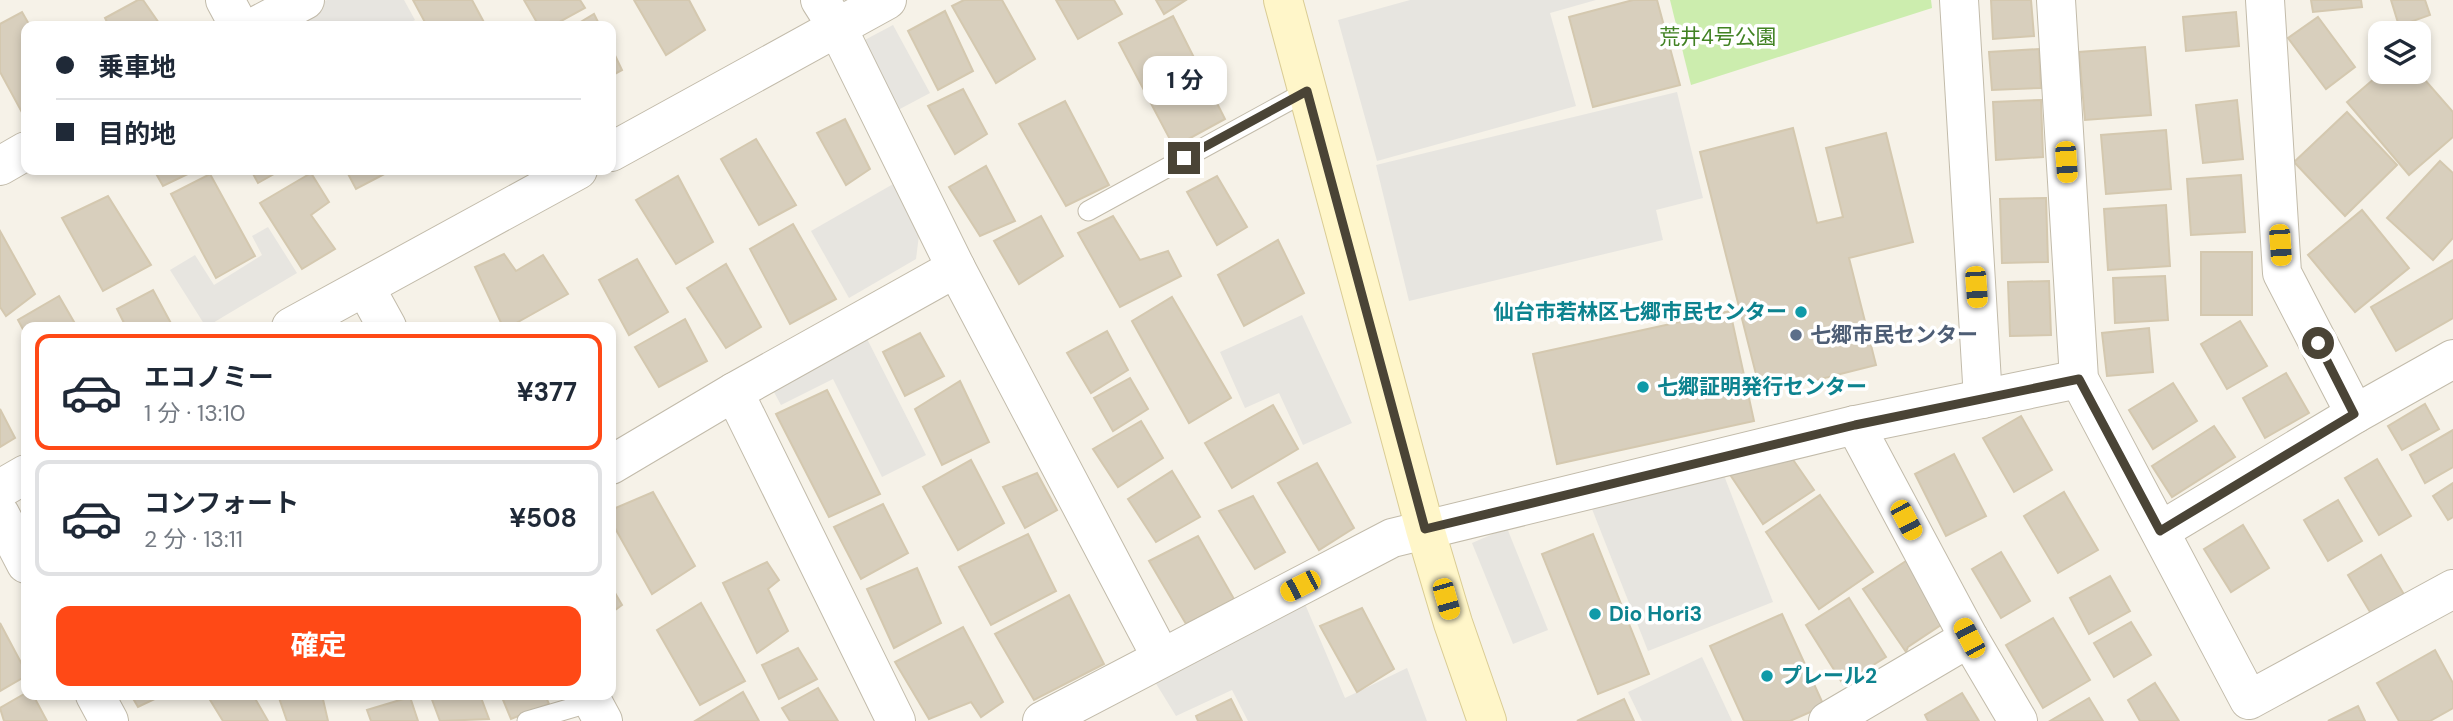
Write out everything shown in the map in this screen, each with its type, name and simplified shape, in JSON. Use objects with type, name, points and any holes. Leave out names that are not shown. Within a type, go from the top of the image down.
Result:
[{"type":"street","points":[[225,0],[236,21]]},
{"type":"street","points":[[265,21],[304,0]]},
{"type":"street","points":[[616,149],[828,14],[887,0]]},
{"type":"street","points":[[1283,0],[1425,529],[1452,622],[1487,721]]},
{"type":"street","points":[[1959,0],[1983,399]]},
{"type":"street","points":[[2056,0],[2079,379],[2249,700],[2450,597]]},
{"type":"street","points":[[2265,0],[2282,273],[2354,414]]},
{"type":"street","points":[[828,14],[957,268],[1161,657]]},
{"type":"street","points":[[300,322],[569,175]]},
{"type":"street","points":[[616,463],[734,392],[957,268]]},
{"type":"street","points":[[365,286],[384,322]]},
{"type":"street","points":[[2160,531],[2354,414],[2453,359]]},
{"type":"street","points":[[1042,721],[1392,538],[1855,425],[2079,379]]},
{"type":"street","points":[[734,392],[896,721]]},
{"type":"street","points":[[1855,425],[1969,638],[2018,721]]},
{"type":"street","points":[[0,489],[21,477]]},
{"type":"street","points":[[0,514],[21,554]]},
{"type":"street","points":[[1828,721],[1969,638]]},
{"type":"street","points":[[98,700],[109,721]]},
{"type":"lane","points":[[1088,211],[1307,91]]},
{"type":"lane","points":[[527,721],[595,706]]},
{"type":"green space","name":"荒井4号公園","points":[[1670,0],[1931,0],[1932,8],[1691,85]]},
{"type":"shaded area","points":[[327,0],[404,0],[415,20],[413,21],[285,21]]},
{"type":"shaded area","points":[[1410,0],[1596,0],[1550,13],[1576,106],[1377,161],[1338,20]]},
{"type":"shaded area","points":[[893,25],[930,93],[898,110],[861,42]]},
{"type":"shaded area","points":[[1677,92],[1703,198],[1656,210],[1663,240],[1409,301],[1376,165]]},
{"type":"shaded area","points":[[895,183],[920,227],[916,259],[849,298],[811,231]]},
{"type":"shaded area","points":[[268,227],[297,273],[214,322],[203,322],[170,270],[195,255],[214,285],[262,255],[252,236]]},
{"type":"shaded area","points":[[1302,315],[1352,423],[1303,445],[1279,393],[1245,408],[1220,352]]},
{"type":"shaded area","points":[[864,333],[926,455],[882,477],[833,379],[781,405],[768,381]]},
{"type":"shaded area","points":[[1718,460],[1773,602],[1648,651],[1592,509]]},
{"type":"shaded area","points":[[1507,528],[1548,630],[1513,644],[1472,543]]},
{"type":"shaded area","points":[[1305,604],[1345,698],[1407,668],[1427,721],[1248,721],[1232,690],[1176,716],[1155,682]]},
{"type":"shaded area","points":[[1702,657],[1732,721],[1642,721],[1628,692]]},
{"type":"building","points":[[138,0],[143,0],[158,21],[106,21],[105,18]]},
{"type":"building","points":[[413,0],[472,0],[483,21],[424,21]]},
{"type":"building","points":[[524,0],[580,0],[585,8],[561,21],[536,21]]},
{"type":"building","points":[[634,0],[689,0],[705,30],[666,55]]},
{"type":"building","points":[[964,0],[1002,0],[1035,59],[996,83],[952,6]]},
{"type":"building","points":[[1056,0],[1114,0],[1122,14],[1078,39]]},
{"type":"building","points":[[1156,0],[1186,0],[1164,14]]},
{"type":"building","points":[[1633,0],[1657,0],[1680,85],[1593,107],[1569,17]]},
{"type":"building","points":[[1991,0],[2031,0],[2034,36],[1993,39]]},
{"type":"building","points":[[2311,0],[2361,0],[2362,7],[2313,12]]},
{"type":"building","points":[[2391,0],[2425,0],[2430,15],[2413,21],[2397,21]]},
{"type":"building","points":[[945,11],[973,71],[938,90],[908,31]]},
{"type":"building","points":[[22,12],[27,21],[21,21],[21,111],[0,72],[0,24]]},
{"type":"building","points":[[2236,12],[2239,46],[2186,51],[2183,17]]},
{"type":"building","points":[[594,14],[598,21],[582,21]]},
{"type":"building","points":[[1173,16],[1225,119],[1174,147],[1119,43]]},
{"type":"building","points":[[2318,17],[2355,67],[2326,89],[2288,38]]},
{"type":"building","points":[[2145,47],[2151,115],[2085,120],[2079,52]]},
{"type":"building","points":[[2039,49],[2041,88],[1992,90],[1989,52]]},
{"type":"building","points":[[616,57],[622,70],[616,73]]},
{"type":"building","points":[[2368,84],[2428,84],[2453,112],[2453,137],[2409,175],[2347,102]]},
{"type":"building","points":[[963,89],[987,134],[955,154],[928,106]]},
{"type":"building","points":[[2041,100],[2043,157],[1996,160],[1993,102]]},
{"type":"building","points":[[2237,100],[2243,159],[2203,163],[2196,105]]},
{"type":"building","points":[[1065,101],[1109,185],[1066,206],[1019,124]]},
{"type":"building","points":[[2347,112],[2397,165],[2345,216],[2294,162]]},
{"type":"building","points":[[845,119],[870,169],[846,185],[817,133]]},
{"type":"building","name":"仙台市若林区七郷市民センター","points":[[1793,128],[1817,223],[1843,217],[1826,148],[1886,133],[1913,242],[1849,258],[1876,365],[1761,394],[1700,152]]},
{"type":"building","points":[[2166,130],[2171,189],[2106,194],[2101,135]]},
{"type":"building","points":[[756,139],[796,205],[759,225],[721,159]]},
{"type":"building","points":[[2440,161],[2453,173],[2453,238],[2433,260],[2387,218]]},
{"type":"building","points":[[986,166],[1015,221],[980,236],[949,187]]},
{"type":"building","points":[[157,175],[186,175],[163,186]]},
{"type":"building","points":[[211,175],[255,256],[216,278],[171,194]]},
{"type":"building","points":[[254,175],[272,175],[258,183]]},
{"type":"building","points":[[308,175],[312,175],[329,202],[311,215],[335,249],[302,269],[260,203]]},
{"type":"building","points":[[349,175],[383,175],[356,189]]},
{"type":"building","points":[[2241,175],[2245,232],[2191,235],[2187,179]]},
{"type":"building","points":[[678,176],[713,242],[676,264],[636,200]]},
{"type":"building","points":[[1217,176],[1247,227],[1217,245],[1187,192]]},
{"type":"building","points":[[108,196],[151,265],[103,291],[62,218]]},
{"type":"building","points":[[2046,198],[2048,262],[2002,263],[2000,199]]},
{"type":"building","points":[[2166,205],[2170,266],[2108,270],[2104,209]]},
{"type":"building","points":[[2362,210],[2409,268],[2355,312],[2308,255]]},
{"type":"building","points":[[1041,216],[1063,256],[1019,284],[994,241]]},
{"type":"building","points":[[1113,216],[1140,260],[1168,251],[1181,276],[1120,307],[1078,233]]},
{"type":"building","points":[[793,224],[836,299],[790,324],[750,249]]},
{"type":"building","points":[[0,231],[35,294],[6,316],[0,307]]},
{"type":"building","points":[[1278,240],[1304,293],[1244,326],[1218,275]]},
{"type":"building","points":[[2201,252],[2252,252],[2252,315],[2201,315]]},
{"type":"building","points":[[504,254],[516,271],[543,255],[568,294],[518,322],[501,322],[475,267]]},
{"type":"building","points":[[637,259],[668,312],[629,335],[599,280]]},
{"type":"building","points":[[2453,260],[2453,318],[2396,351],[2371,307]]},
{"type":"building","points":[[726,264],[761,327],[726,348],[687,288]]},
{"type":"building","points":[[2165,276],[2168,320],[2115,323],[2113,278]]},
{"type":"building","points":[[2049,281],[2051,335],[2010,336],[2008,282]]},
{"type":"building","points":[[153,290],[170,322],[124,322],[117,309]]},
{"type":"building","points":[[59,296],[74,322],[21,322],[21,326],[18,320]]},
{"type":"building","points":[[1172,297],[1231,398],[1189,423],[1132,321]]},
{"type":"building","name":"七郷証明発行センター","points":[[1730,311],[1754,421],[1557,464],[1533,354]]},
{"type":"building","points":[[685,319],[707,361],[659,387],[635,347]]},
{"type":"building","points":[[2240,321],[2267,366],[2227,389],[2201,344]]},
{"type":"building","points":[[2149,328],[2153,372],[2107,376],[2102,333]]},
{"type":"building","points":[[1107,331],[1128,370],[1091,393],[1067,353]]},
{"type":"building","points":[[920,333],[944,376],[905,396],[883,352]]},
{"type":"building","points":[[2286,373],[2309,413],[2265,438],[2243,398]]},
{"type":"building","points":[[1130,378],[1148,409],[1113,431],[1094,398]]},
{"type":"building","points":[[960,381],[989,442],[942,465],[915,409]]},
{"type":"building","points":[[2173,383],[2197,421],[2153,449],[2129,410]]},
{"type":"building","points":[[827,390],[880,494],[829,517],[776,414]]},
{"type":"building","points":[[2425,404],[2439,429],[2402,450],[2388,426]]},
{"type":"building","points":[[1273,405],[1298,449],[1232,488],[1205,443]]},
{"type":"building","points":[[0,409],[15,438],[0,447]]},
{"type":"building","points":[[2021,416],[2052,470],[2014,492],[1983,438]]},
{"type":"building","points":[[1141,421],[1163,458],[1118,487],[1093,449]]},
{"type":"building","points":[[2214,426],[2235,457],[2172,497],[2152,466]]},
{"type":"building","points":[[2453,430],[2453,467],[2425,483],[2410,455]]},
{"type":"building","points":[[1789,454],[1814,490],[1763,524],[1727,470]]},
{"type":"building","points":[[1954,454],[1986,516],[1946,536],[1915,474]]},
{"type":"building","points":[[2377,459],[2411,516],[2379,535],[2345,478]]},
{"type":"building","points":[[971,460],[1004,523],[958,550],[923,487]]},
{"type":"building","points":[[1317,463],[1354,528],[1319,550],[1278,483]]},
{"type":"building","points":[[1172,471],[1200,517],[1156,542],[1128,499]]},
{"type":"building","points":[[1037,473],[1057,510],[1025,528],[1003,487]]},
{"type":"building","points":[[2453,483],[2453,517],[2448,520],[2433,496]]},
{"type":"building","points":[[653,492],[695,566],[652,594],[616,530],[616,508]]},
{"type":"building","points":[[2064,492],[2098,550],[2058,573],[2024,516]]},
{"type":"building","points":[[1820,495],[1873,572],[1819,609],[1766,532]]},
{"type":"building","points":[[1253,496],[1285,552],[1255,569],[1219,511]]},
{"type":"building","points":[[2338,500],[2362,541],[2328,561],[2304,520]]},
{"type":"building","points":[[883,504],[908,553],[861,579],[834,527]]},
{"type":"building","points":[[2243,525],[2269,568],[2231,592],[2204,549]]},
{"type":"building","points":[[1028,534],[1056,591],[991,625],[959,567]]},
{"type":"building","name":"Dio Hori3","points":[[1593,534],[1649,674],[1598,694],[1542,554]]},
{"type":"building","points":[[1198,536],[1234,599],[1186,624],[1149,561]]},
{"type":"building","points":[[2001,552],[2030,601],[2001,618],[1972,569]]},
{"type":"building","points":[[2381,555],[2406,598],[2373,617],[2348,575]]},
{"type":"building","points":[[1912,557],[1953,617],[1908,647],[1906,652],[1863,589]]},
{"type":"building","points":[[767,562],[779,580],[768,589],[788,631],[757,653],[723,583]]},
{"type":"building","points":[[917,568],[941,623],[894,648],[867,589]]},
{"type":"building","points":[[2110,576],[2130,611],[2089,634],[2070,598]]},
{"type":"building","points":[[616,595],[622,605],[616,609]]},
{"type":"building","points":[[1069,595],[1104,664],[1034,700],[995,634]]},
{"type":"building","points":[[1849,598],[1886,657],[1843,684],[1806,625]]},
{"type":"building","points":[[701,603],[745,681],[700,705],[657,630]]},
{"type":"building","points":[[1362,608],[1394,669],[1357,692],[1320,626]]},
{"type":"building","name":"プレール2","points":[[1782,614],[1824,706],[1790,721],[1744,721],[1710,646]]},
{"type":"building","points":[[2053,618],[2090,680],[2043,708],[2006,645]]},
{"type":"building","points":[[2131,622],[2151,655],[2114,677],[2094,643]]},
{"type":"building","points":[[0,623],[21,663],[21,679],[0,691]]},
{"type":"building","points":[[963,627],[1003,702],[981,717],[971,702],[929,719],[895,662]]},
{"type":"building","points":[[798,648],[817,679],[779,699],[762,665]]},
{"type":"building","points":[[2435,650],[2453,683],[2453,708],[2430,721],[2399,721],[2377,683]]},
{"type":"building","points":[[2155,683],[2179,721],[2140,721],[2128,700]]},
{"type":"building","points":[[818,688],[838,721],[790,721],[782,708]]},
{"type":"building","points":[[743,692],[759,721],[695,721]]},
{"type":"building","points":[[1962,693],[1979,721],[1928,721],[1925,715]]},
{"type":"building","points":[[21,696],[21,700],[36,700],[47,721],[4,721],[0,708]]},
{"type":"building","points":[[2089,698],[2103,721],[2050,721]]},
{"type":"building","points":[[1231,699],[1242,721],[1198,721],[1196,716]]},
{"type":"building","points":[[1624,699],[1634,721],[1577,721]]},
{"type":"building","points":[[134,700],[153,700],[138,707]]},
{"type":"building","points":[[210,700],[256,700],[268,721],[223,721]]},
{"type":"building","points":[[280,700],[323,700],[328,721],[287,721]]},
{"type":"building","points":[[400,700],[411,700],[418,721],[371,721],[367,710]]},
{"type":"building","points":[[432,700],[482,700],[489,719],[440,721]]},
{"type":"building","points":[[503,700],[547,700],[549,704],[511,719]]},
{"type":"building","points":[[2358,706],[2365,721],[2328,721]]},
{"type":"place","name":"仙台市若林区七郷市民センター","points":[[1801,312]]},
{"type":"place","name":"七郷市民センター","points":[[1796,335]]},
{"type":"place","name":"七郷証明発行センター","points":[[1643,387]]},
{"type":"place","name":"Dio Hori3","points":[[1595,614]]},
{"type":"place","name":"プレール2","points":[[1767,676]]},
{"type":"route","points":[[1184,158],[1307,91],[1425,529],[1855,425],[2079,379],[2160,531],[2354,414],[2318,343]]}]
